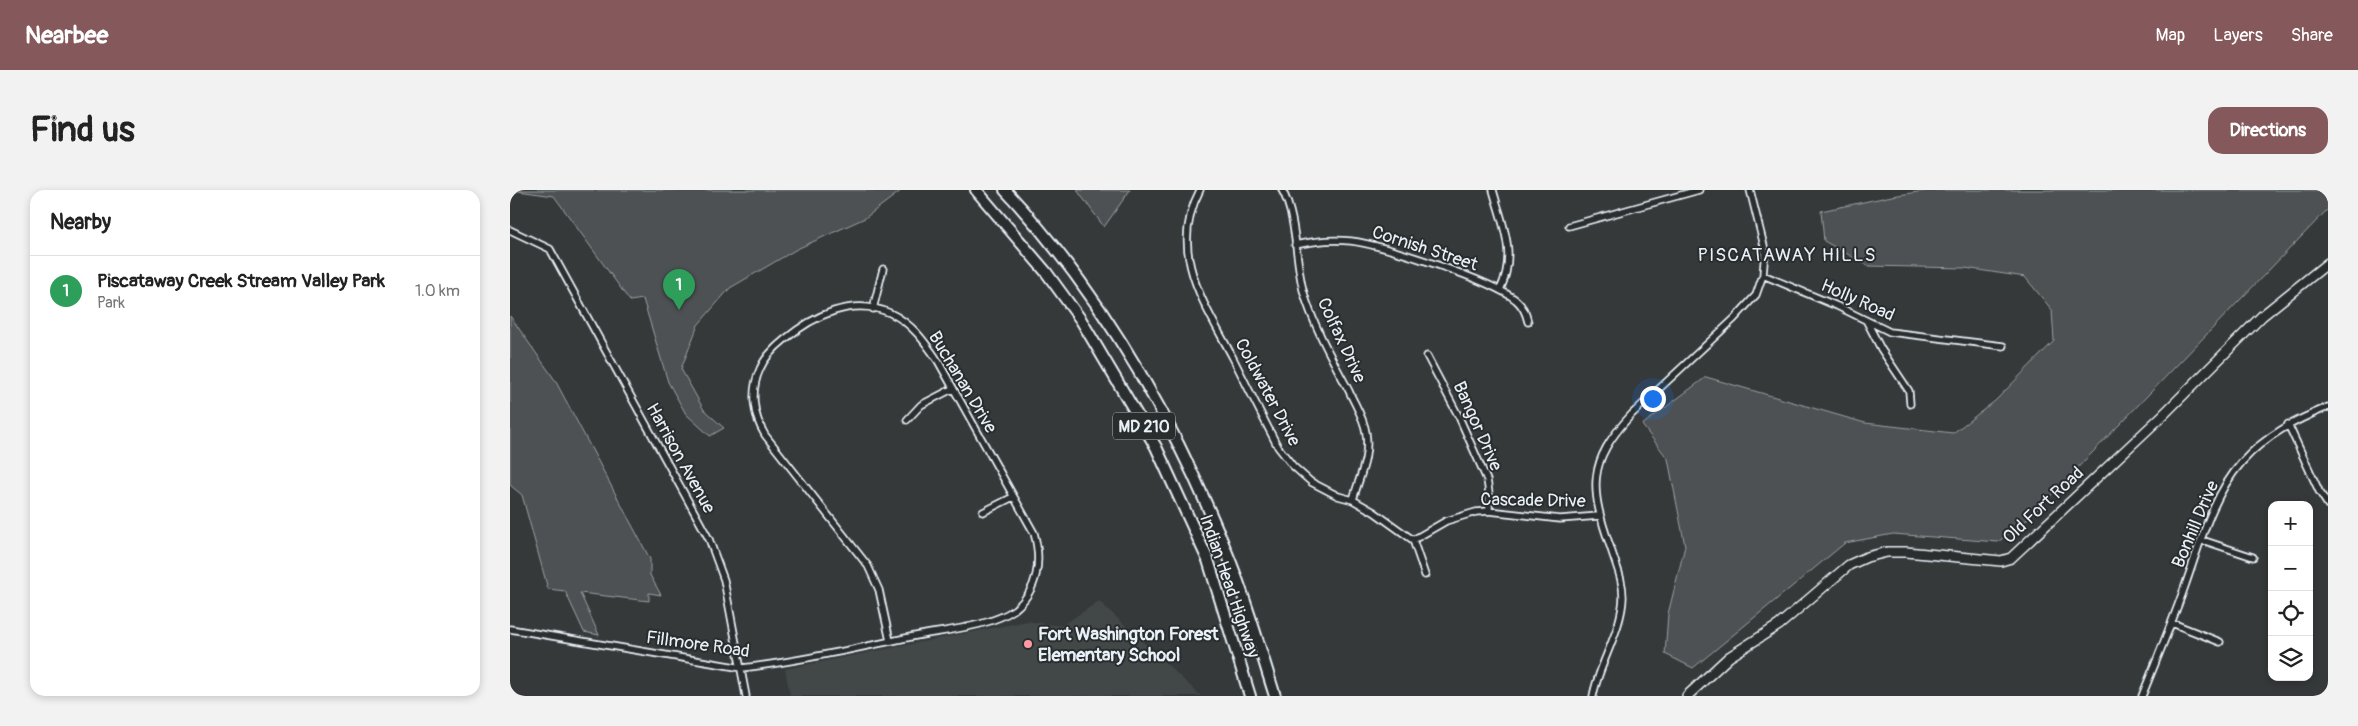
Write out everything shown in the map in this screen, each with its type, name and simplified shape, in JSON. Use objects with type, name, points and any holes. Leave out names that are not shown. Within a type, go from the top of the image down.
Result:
[{"type":"highway","name":"Indian Head Highway","points":[[976,190],[1046,272],[1081,320],[1156,447],[1182,499],[1208,560],[1250,696]]},
{"type":"highway","name":"Indian Head Highway","points":[[1005,190],[1024,210],[1091,296],[1177,443],[1197,482],[1232,565],[1275,696]]},
{"type":"main road","name":"Old Fort Road","points":[[1687,696],[1729,657],[1779,625],[1849,565],[1862,559],[1887,552],[2001,561],[2011,558],[2163,414],[2262,316],[2328,263]]},
{"type":"street","name":"Coldwater Drive","points":[[1200,190],[1188,226],[1187,248],[1190,270],[1201,298],[1285,456],[1311,482],[1331,493],[1353,500],[1383,517],[1413,540]]},
{"type":"street","name":"Colfax Drive","points":[[1282,190],[1291,213],[1298,270],[1310,310],[1364,423],[1368,447],[1353,500]]},
{"type":"street","points":[[1493,190],[1506,236],[1509,260],[1508,270],[1500,290]]},
{"type":"street","points":[[1569,226],[1699,190]]},
{"type":"street","points":[[1593,696],[1600,670],[1618,623],[1623,600],[1620,572],[1599,516],[1595,490],[1600,460],[1609,442],[1632,414],[1752,300],[1764,275],[1765,257],[1764,240],[1750,190]]},
{"type":"street","name":"Harrison Avenue","points":[[510,230],[550,248],[709,539],[724,580],[746,696]]},
{"type":"street","name":"Cornish Street","points":[[1295,245],[1322,240],[1360,242],[1427,263],[1500,290],[1518,302],[1525,312],[1528,322]]},
{"type":"street","points":[[873,308],[883,269]]},
{"type":"street","name":"Holly Road","points":[[1764,275],[1837,306],[1890,332],[2002,346]]},
{"type":"street","name":"Buchanan Drive","points":[[890,641],[879,590],[868,566],[765,435],[760,426],[754,401],[760,368],[768,356],[795,331],[816,317],[852,308],[873,308],[889,313],[922,337],[938,361],[1031,527],[1037,545],[1038,566],[1028,594],[1014,609],[994,619],[970,625]]},
{"type":"street","points":[[1867,322],[1881,349],[1909,391],[1910,404]]},
{"type":"street","name":"Bangor Drive","points":[[1426,356],[1459,417],[1486,480],[1489,493],[1489,511]]},
{"type":"street","points":[[907,420],[921,405],[952,388]]},
{"type":"street","name":"Bonhill Drive","points":[[2142,696],[2172,623],[2220,494],[2241,463],[2263,442],[2288,424],[2328,407]]},
{"type":"street","points":[[2288,424],[2319,491],[2328,505]]},
{"type":"street","points":[[983,512],[1013,497]]},
{"type":"street","name":"Cascade Drive","points":[[1413,540],[1446,521],[1466,514],[1489,511],[1560,519],[1599,516]]},
{"type":"street","points":[[1413,540],[1425,575]]},
{"type":"street","points":[[2202,540],[2253,557]]},
{"type":"street","points":[[2172,623],[2220,642]]},
{"type":"street","name":"Fillmore Road","points":[[510,629],[742,668],[771,665],[970,625]]},
{"type":"shaded area","points":[[510,190],[902,190],[865,218],[797,249],[730,288],[698,325],[681,369],[704,410],[724,428],[710,436],[686,414],[668,382],[643,299],[630,301],[554,196],[518,191],[510,193]]},
{"type":"shaded area","points":[[1077,190],[1130,190],[1104,227]]},
{"type":"shaded area","points":[[1931,190],[2328,190],[2328,209],[2030,517],[1998,542],[1893,534],[1845,543],[1693,668],[1665,654],[1668,614],[1685,546],[1668,459],[1642,425],[1706,377],[1865,423],[1953,433],[1995,401],[2054,341],[2052,310],[2025,277],[1965,268],[1869,266],[1824,241],[1821,211]]},
{"type":"shaded area","points":[[510,316],[555,380],[650,559],[650,575],[661,595],[649,593],[649,601],[580,593],[599,635],[584,632],[565,591],[548,589],[522,495],[510,485]]},
{"type":"shaded area","name":"Fort Washington Forest Elementary School","points":[[1099,601],[1201,696],[790,696],[785,669],[1028,621],[1061,626]]},
{"type":"place","name":"Piscataway Creek Stream Valley Park","points":[[679,310]]},
{"type":"place","name":"Fort Washington Forest Elementary School","points":[[1028,644]]},
{"type":"district","name":"PISCATAWAY HILLS","points":[[1787,254]]}]
